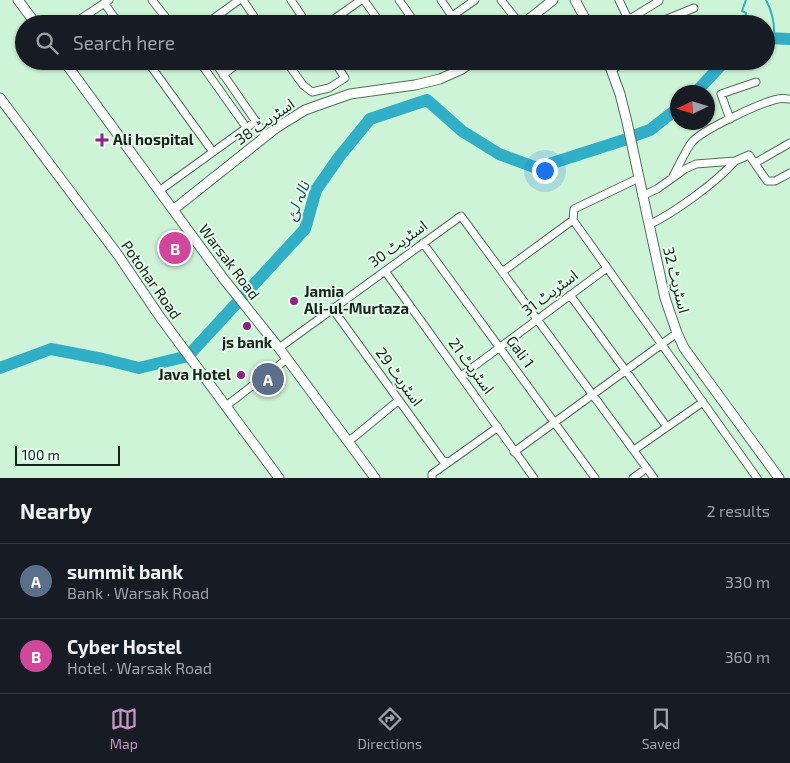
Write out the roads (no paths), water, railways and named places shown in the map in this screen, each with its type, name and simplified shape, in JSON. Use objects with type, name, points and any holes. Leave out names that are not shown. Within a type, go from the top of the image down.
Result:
[{"type":"street","points":[[152,0],[164,15]]},
{"type":"street","points":[[219,15],[241,0],[253,15]]},
{"type":"street","points":[[291,0],[301,15]]},
{"type":"street","points":[[340,15],[362,0],[372,15]]},
{"type":"street","points":[[400,0],[410,15]]},
{"type":"street","points":[[441,0],[451,15]]},
{"type":"street","points":[[453,15],[475,0]]},
{"type":"street","points":[[501,0],[514,15]]},
{"type":"street","points":[[533,15],[554,0]]},
{"type":"street","points":[[575,0],[583,15]]},
{"type":"street","points":[[619,0],[628,15]]},
{"type":"street","points":[[635,15],[659,1]]},
{"type":"street","points":[[23,2],[31,15]]},
{"type":"street","points":[[86,15],[107,2],[114,15]]},
{"type":"street","points":[[678,15],[694,8]]},
{"type":"street","name":"Warsak Road","points":[[71,70],[223,278],[279,348],[374,478]]},
{"type":"street","points":[[154,70],[213,152]]},
{"type":"street","points":[[205,70],[246,127]]},
{"type":"street","points":[[220,70],[266,136]]},
{"type":"street","points":[[223,75],[229,70]]},
{"type":"street","points":[[292,70],[303,85],[312,92],[329,88],[345,78],[340,70]]},
{"type":"street","name":"اسٹریٹ 38","points":[[173,210],[266,136],[305,110],[350,94],[415,85],[440,79],[460,70]]},
{"type":"street","name":"اسٹریٹ 32","points":[[612,70],[620,94],[665,298],[677,333],[684,348],[779,478]]},
{"type":"street","points":[[730,118],[721,94],[756,82]]},
{"type":"street","name":"Potohar Road","points":[[0,98],[118,255],[173,335],[278,478]]},
{"type":"street","points":[[671,179],[692,142],[730,118],[778,99],[790,99]]},
{"type":"street","points":[[159,191],[256,121]]},
{"type":"street","points":[[755,163],[790,143]]},
{"type":"street","points":[[642,196],[657,189],[696,164],[735,161],[749,155],[767,181],[770,182],[790,173]]},
{"type":"street","points":[[649,225],[667,216],[726,171],[735,161]]},
{"type":"street","points":[[639,178],[574,209],[573,220],[757,478]]},
{"type":"street","name":"اسٹریٹ 30","points":[[279,348],[461,216],[502,272]]},
{"type":"street","points":[[573,220],[502,272],[654,478]]},
{"type":"street","name":"Gali 1","points":[[423,243],[594,478]]},
{"type":"street","name":"اسٹریٹ 31","points":[[461,376],[607,268]]},
{"type":"street","name":"اسٹریٹ 21","points":[[385,270],[532,477]]},
{"type":"street","points":[[570,295],[666,427]]},
{"type":"street","name":"اسٹریٹ 29","points":[[332,308],[446,462]]},
{"type":"street","points":[[514,452],[677,333]]},
{"type":"street","points":[[226,406],[287,359]]},
{"type":"street","points":[[348,442],[399,400]]},
{"type":"street","points":[[634,450],[703,402]]},
{"type":"street","points":[[432,478],[432,474],[446,462],[498,427]]},
{"type":"street","points":[[633,478],[647,468]]},
{"type":"waterway","points":[[746,0],[742,11],[746,13],[746,15]]},
{"type":"waterway","points":[[766,0],[772,15]]},
{"type":"waterway","name":"نالہ لئ","points":[[775,38],[790,39]]},
{"type":"waterway","name":"نالہ لئ","points":[[703,85],[717,70]]},
{"type":"waterway","name":"نالہ لئ","points":[[0,368],[51,349],[139,368],[188,356],[305,229],[316,190],[339,157],[370,119],[427,100],[462,131],[499,154],[537,168],[624,140]]},
{"type":"waterway","name":"نالہ لئ","points":[[636,135],[650,130],[670,114]]},
{"type":"place","name":"Ali hospital","points":[[102,140]]},
{"type":"place","name":"Cyber Hostel","points":[[175,248]]},
{"type":"place","name":"Jamia Ali-ul-Murtaza","points":[[294,301]]},
{"type":"place","name":"js bank","points":[[247,326]]},
{"type":"place","name":"Java Hotel","points":[[241,375]]},
{"type":"place","name":"summit bank","points":[[268,379]]}]
